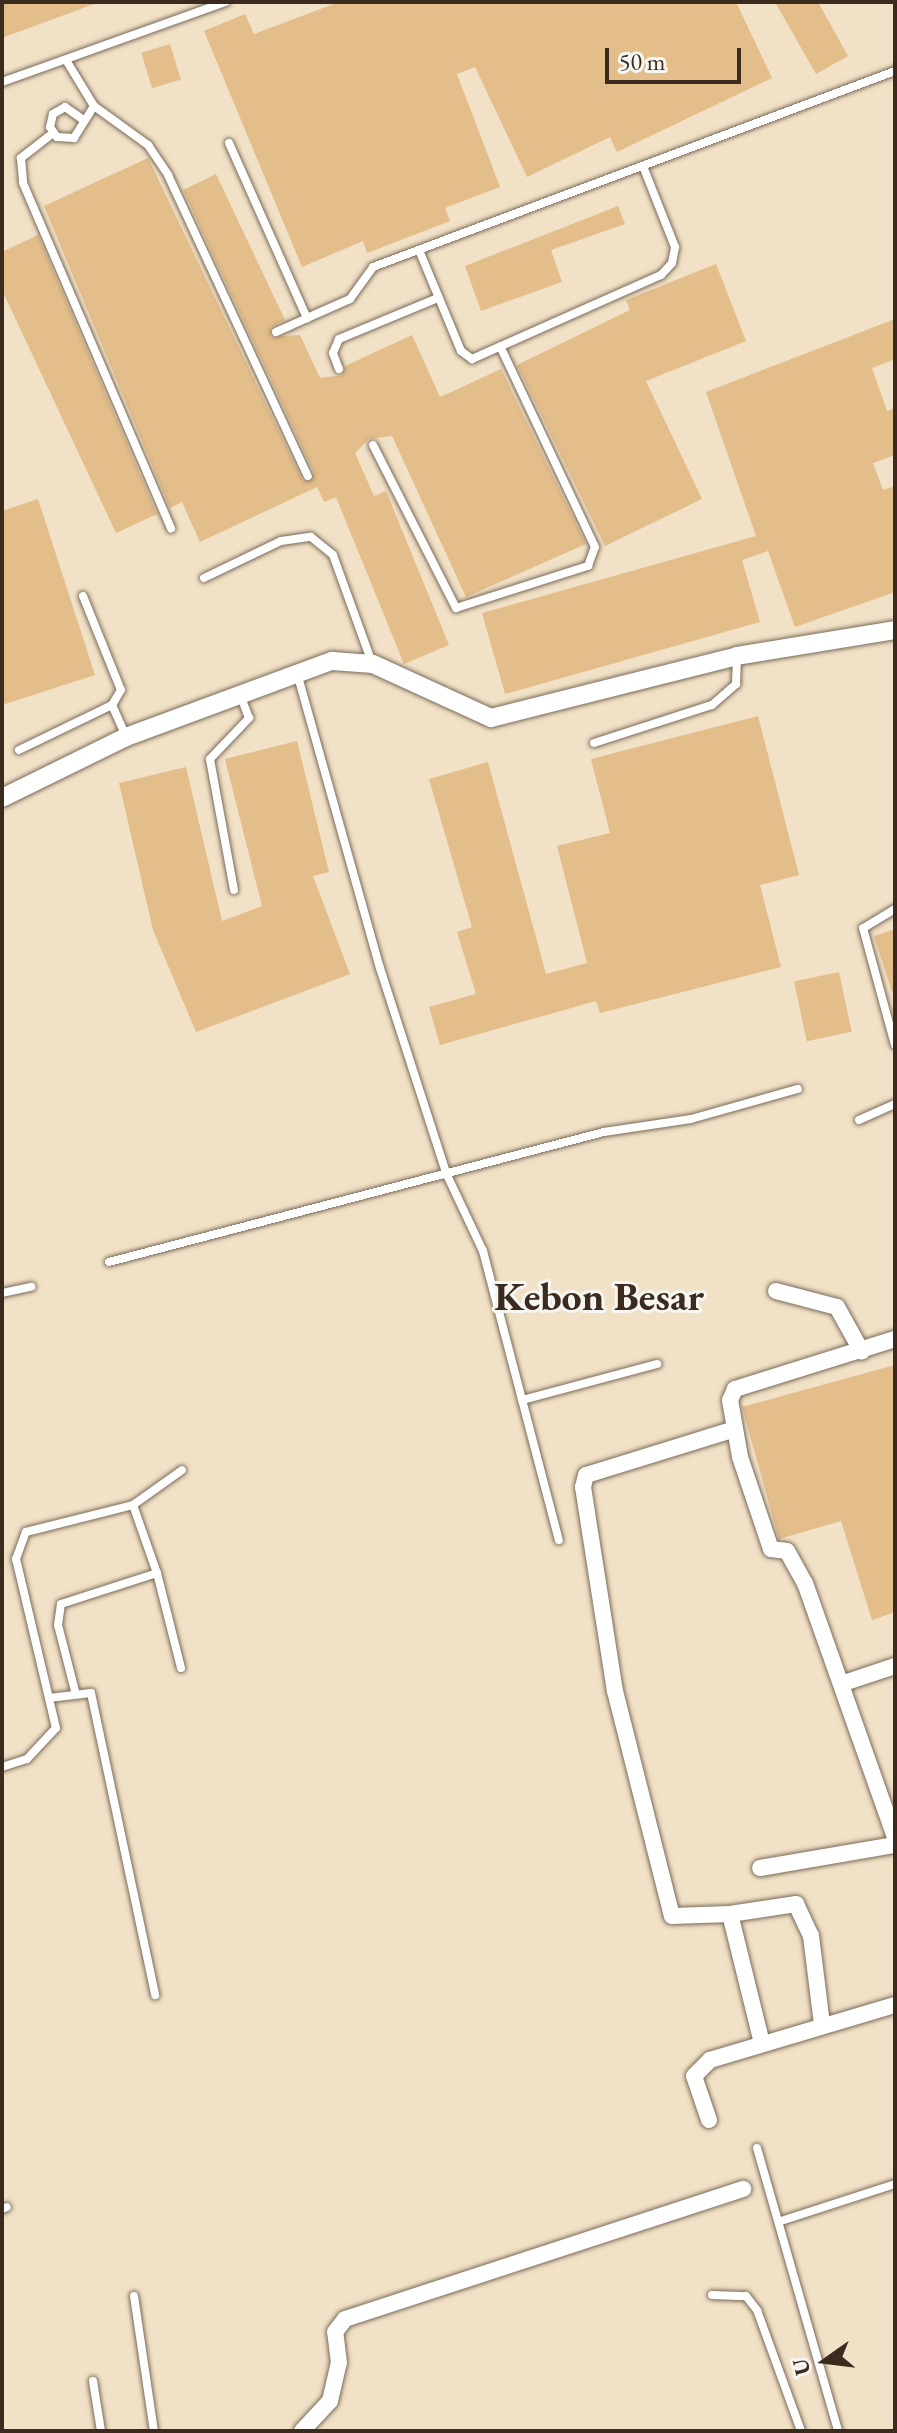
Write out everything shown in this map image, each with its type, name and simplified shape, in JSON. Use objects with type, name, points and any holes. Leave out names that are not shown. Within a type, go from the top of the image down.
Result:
[{"type":"street","points":[[2,798],[126,737],[238,690],[332,661],[373,664],[491,718],[737,656],[895,630]]},
{"type":"street","points":[[776,1291],[837,1307],[862,1352]]},
{"type":"street","points":[[895,1339],[862,1352],[735,1389],[735,1429],[771,1549],[782,1548],[795,1561],[844,1683],[895,1837]]},
{"type":"street","points":[[735,1429],[586,1475],[583,1487],[615,1691],[672,1916],[730,1914],[796,1904],[811,1936],[822,2024]]},
{"type":"street","points":[[844,1683],[895,1666]]},
{"type":"street","points":[[760,1868],[895,1845]]},
{"type":"street","points":[[730,1914],[762,2043]]},
{"type":"street","points":[[709,2120],[694,2076],[710,2060],[822,2024],[895,2005]]},
{"type":"street","points":[[302,2431],[330,2401],[339,2363],[335,2332],[345,2319],[743,2189]]},
{"type":"lane","points":[[2,82],[226,2]]},
{"type":"lane","points":[[66,60],[94,106],[148,145],[168,175],[308,476]]},
{"type":"lane","points":[[276,332],[350,299],[373,267],[895,71]]},
{"type":"lane","points":[[53,133],[74,138],[81,118],[94,106]]},
{"type":"lane","points":[[53,133],[50,120],[58,109],[81,118]]},
{"type":"lane","points":[[53,133],[21,158],[23,183],[171,529]]},
{"type":"lane","points":[[229,143],[307,318]]},
{"type":"lane","points":[[419,250],[438,298],[472,359],[661,275],[672,263],[675,247],[643,166]]},
{"type":"lane","points":[[339,369],[333,353],[339,339],[438,298]]},
{"type":"lane","points":[[373,445],[456,608],[588,566],[595,547],[500,346]]},
{"type":"lane","points":[[204,578],[281,541],[311,537],[333,555],[373,664]]},
{"type":"lane","points":[[19,750],[112,705],[121,690],[83,596]]},
{"type":"lane","points":[[594,743],[712,705],[736,684],[737,656]]},
{"type":"lane","points":[[296,670],[380,968],[447,1175],[483,1251],[559,1540]]},
{"type":"lane","points":[[234,890],[210,759],[249,718],[238,690]]},
{"type":"lane","points":[[112,705],[126,737]]},
{"type":"lane","points":[[895,909],[863,928],[895,1045]]},
{"type":"lane","points":[[109,1262],[798,1089]]},
{"type":"lane","points":[[859,1120],[895,1104]]},
{"type":"lane","points":[[2,1293],[31,1287]]},
{"type":"lane","points":[[522,1400],[657,1364]]},
{"type":"lane","points":[[2,1767],[50,1742],[56,1728],[16,1559],[20,1546],[41,1524],[133,1505],[182,1470]]},
{"type":"lane","points":[[133,1505],[157,1573],[181,1668]]},
{"type":"lane","points":[[75,1691],[58,1625],[61,1604],[157,1573]]},
{"type":"lane","points":[[49,1698],[75,1691],[91,1693],[155,1995]]},
{"type":"lane","points":[[757,2148],[781,2221],[781,2249],[838,2431]]},
{"type":"lane","points":[[781,2221],[895,2184]]},
{"type":"lane","points":[[712,2295],[732,2291],[757,2310],[801,2431]]},
{"type":"lane","points":[[134,2296],[154,2431]]},
{"type":"lane","points":[[93,2381],[101,2431]]},
{"type":"building","points":[[2,2],[94,2],[94,4],[2,38]]},
{"type":"building","points":[[339,2],[736,2],[772,78],[617,152],[610,137],[527,177],[475,67],[457,74],[500,187],[445,208],[450,221],[367,253],[363,241],[302,267],[204,31],[245,14],[254,34]]},
{"type":"building","points":[[775,2],[818,2],[848,56],[816,74]]},
{"type":"building","points":[[170,44],[181,79],[152,88],[141,53]]},
{"type":"building","points":[[148,158],[303,481],[314,473],[183,190],[216,174],[285,320],[271,327],[271,337],[300,335],[320,378],[342,375],[345,366],[412,335],[440,397],[501,369],[586,544],[466,597],[392,436],[369,439],[355,453],[374,496],[386,491],[449,645],[404,664],[336,497],[324,502],[317,487],[200,542],[182,502],[170,508],[44,206]]},
{"type":"building","points":[[618,206],[625,224],[551,250],[562,282],[481,311],[465,266]]},
{"type":"building","points":[[38,235],[157,514],[116,533],[2,290],[2,252]]},
{"type":"building","points":[[716,264],[746,341],[646,381],[702,499],[605,546],[517,365],[630,310],[626,300]]},
{"type":"building","points":[[895,319],[895,359],[872,368],[887,411],[895,408],[895,455],[873,463],[883,490],[895,486],[895,592],[795,627],[768,551],[742,560],[760,622],[505,694],[482,613],[756,536],[706,392]]},
{"type":"building","points":[[38,499],[95,675],[2,705],[2,511]]},
{"type":"building","points":[[758,716],[799,875],[760,885],[781,967],[600,1013],[596,1001],[440,1045],[429,1007],[476,994],[457,932],[472,927],[429,779],[488,762],[546,974],[587,963],[557,846],[610,833],[591,759]]},
{"type":"building","points":[[297,741],[329,872],[313,876],[350,974],[196,1032],[153,930],[119,783],[186,767],[222,921],[262,906],[225,759]]},
{"type":"building","points":[[895,929],[895,991],[892,992],[874,936]]},
{"type":"building","points":[[839,972],[852,1032],[807,1041],[794,982]]},
{"type":"building","points":[[895,1365],[895,1612],[872,1620],[841,1521],[779,1539],[742,1407]]},
{"type":"district","name":"Kebon Besar","points":[[599,1296]]}]
